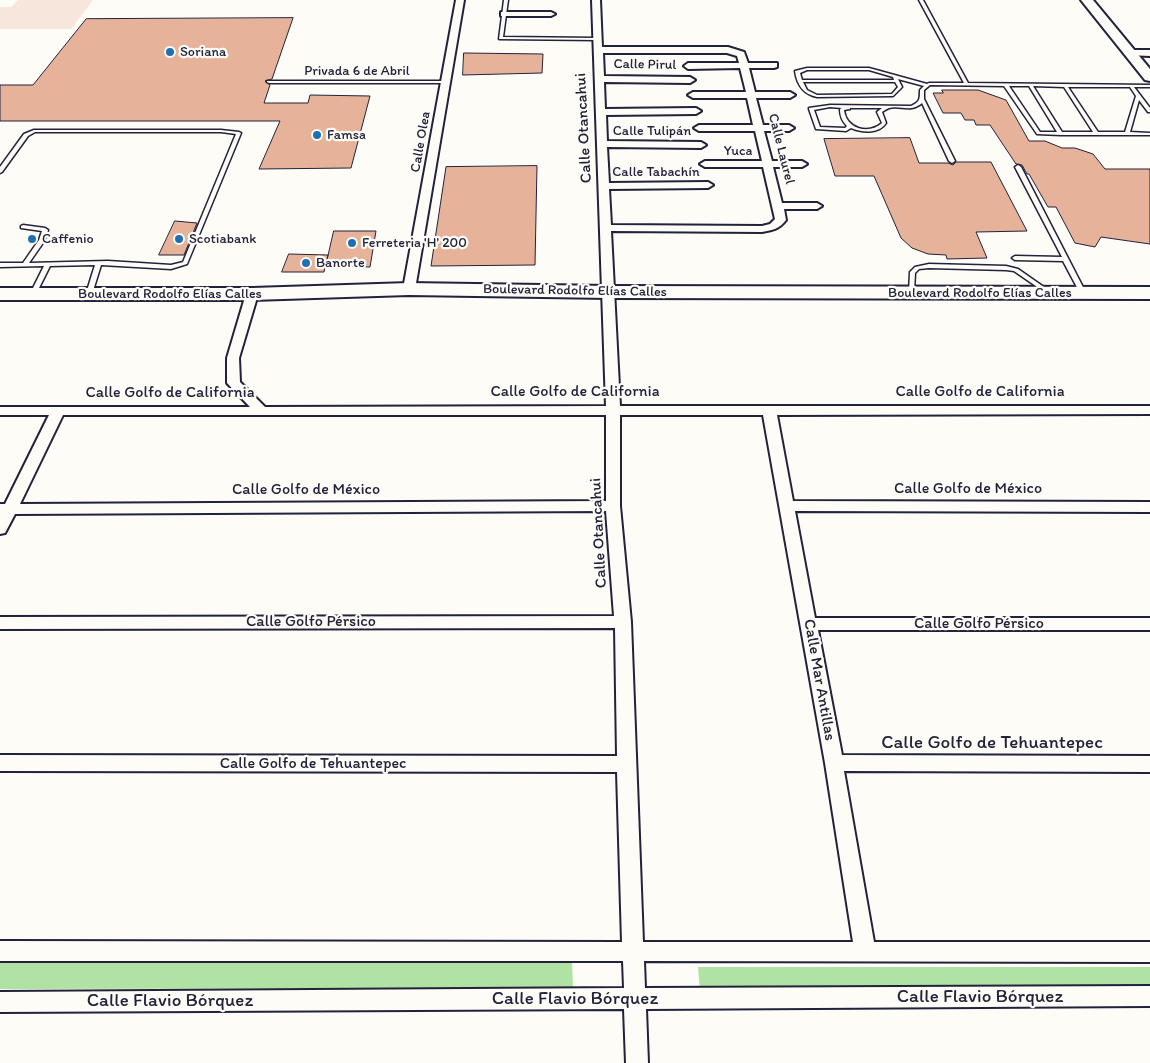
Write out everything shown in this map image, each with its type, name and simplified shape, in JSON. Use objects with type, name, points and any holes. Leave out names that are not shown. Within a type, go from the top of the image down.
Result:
[{"type":"main road","points":[[1087,0],[1150,78]]},
{"type":"main road","name":"Boulevard Rodolfo Elías Calles","points":[[0,294],[252,294],[409,289],[609,292],[1150,293]]},
{"type":"street","name":"Calle Olea","points":[[409,289],[460,0]]},
{"type":"street","name":"Calle Otancahui","points":[[596,0],[613,409],[613,506],[623,622],[626,764],[635,951],[634,999],[637,1063]]},
{"type":"street","points":[[504,14],[551,14]]},
{"type":"street","points":[[597,44],[731,50],[741,54],[745,65]]},
{"type":"street","points":[[1130,53],[1150,53]]},
{"type":"street","name":"Calle Laurel","points":[[606,228],[762,229],[779,224],[781,220],[780,206],[768,164],[745,65]]},
{"type":"street","points":[[688,66],[774,66]]},
{"type":"street","name":"Calle Pirul","points":[[599,78],[690,80]]},
{"type":"street","points":[[693,95],[790,95]]},
{"type":"street","points":[[601,112],[696,111]]},
{"type":"street","points":[[699,128],[789,128]]},
{"type":"street","name":"Calle Tulipán","points":[[603,144],[701,145]]},
{"type":"street","name":"Yuca","points":[[705,164],[802,164]]},
{"type":"street","name":"Calle Tabachín","points":[[605,186],[708,185]]},
{"type":"street","points":[[780,206],[817,206]]},
{"type":"street","points":[[252,294],[233,358],[234,383],[262,410]]},
{"type":"street","name":"Calle Mar Antillas","points":[[769,409],[834,763],[866,951]]},
{"type":"street","name":"Calle Golfo de California","points":[[0,411],[1150,410]]},
{"type":"street","points":[[0,529],[5,509],[58,411]]},
{"type":"street","name":"Calle Golfo de México","points":[[5,509],[613,506]]},
{"type":"street","name":"Calle Golfo de México","points":[[787,506],[1150,507]]},
{"type":"street","name":"Calle Golfo Pérsico","points":[[0,623],[623,622]]},
{"type":"street","name":"Calle Golfo Pérsico","points":[[809,624],[1150,624]]},
{"type":"street","name":"Calle Golfo de Tehuantepec","points":[[0,763],[626,764]]},
{"type":"street","name":"Calle Golfo de Tehuantepec","points":[[834,763],[1150,764]]},
{"type":"street","points":[[0,951],[1150,952]]},
{"type":"street","name":"Calle Flavio Bórquez","points":[[0,1002],[1150,996]]},
{"type":"lane","points":[[506,0],[501,38],[597,44]]},
{"type":"lane","points":[[921,0],[966,83]]},
{"type":"lane","points":[[896,79],[900,87],[893,95],[808,94],[797,72],[807,69],[869,69],[896,79],[926,85],[966,83],[1150,86]]},
{"type":"lane","points":[[800,81],[896,79]]},
{"type":"lane","name":"Privada 6 de Abril","points":[[269,82],[445,82]]},
{"type":"lane","points":[[926,85],[922,90],[922,99],[952,161]]},
{"type":"lane","points":[[1006,85],[1036,131],[1042,134],[1150,134]]},
{"type":"lane","points":[[1030,85],[1060,134]]},
{"type":"lane","points":[[1065,85],[1097,134]]},
{"type":"lane","points":[[1130,86],[1150,112]]},
{"type":"lane","points":[[1127,133],[1138,97]]},
{"type":"lane","points":[[849,127],[846,130],[834,131],[818,128],[811,109],[824,106],[848,108],[912,107],[919,104],[922,99]]},
{"type":"lane","points":[[848,108],[842,110],[842,115],[844,123],[849,127],[877,130],[884,123],[879,112],[886,108]]},
{"type":"lane","points":[[0,171],[26,135],[34,131],[222,131],[239,133],[186,263],[171,267],[99,263],[0,265]]},
{"type":"lane","points":[[1018,167],[1083,293]]},
{"type":"lane","points":[[23,227],[45,230],[42,240],[24,265]]},
{"type":"lane","points":[[1015,258],[1065,259]]},
{"type":"lane","points":[[89,294],[99,263]]},
{"type":"lane","points":[[33,294],[48,264]]},
{"type":"lane","points":[[912,292],[912,273],[918,268],[929,266],[1006,268],[1016,270],[1049,293]]},
{"type":"shaded area","points":[[18,0],[93,0],[71,29],[0,29],[0,7],[11,7]]},
{"type":"green space","points":[[0,961],[572,961],[573,988],[0,989]]},
{"type":"green space","points":[[698,967],[1150,967],[1150,988],[700,990]]},
{"type":"building","name":"Soriana","points":[[293,18],[272,79],[265,81],[270,85],[264,103],[308,103],[310,95],[370,96],[351,168],[259,169],[280,121],[0,121],[0,85],[33,85],[86,19]]},
{"type":"building","points":[[464,53],[543,54],[542,73],[463,75]]},
{"type":"building","points":[[942,90],[978,90],[1006,100],[1029,141],[1045,141],[1062,148],[1075,148],[1093,154],[1105,169],[1150,169],[1150,244],[1101,237],[1095,247],[1075,243],[1056,207],[1048,207],[1029,174],[1027,174],[1022,165],[1016,164],[990,125],[976,125],[974,120],[965,120],[961,113],[943,113],[933,93],[943,93]]},
{"type":"building","points":[[910,138],[919,163],[948,163],[953,165],[956,162],[991,162],[1027,231],[976,232],[987,258],[947,259],[946,255],[928,254],[912,248],[901,238],[874,176],[835,176],[824,139]]},
{"type":"building","points":[[537,166],[535,265],[431,266],[446,167]]},
{"type":"building","name":"Scotiabank","points":[[175,221],[197,223],[184,255],[159,255]]},
{"type":"building","name":"Ferreteria 'H' 200","points":[[334,231],[376,231],[370,267],[326,266]]},
{"type":"building","name":"Banorte","points":[[289,254],[328,255],[324,272],[282,272]]},
{"type":"place","name":"Soriana","points":[[170,52]]},
{"type":"place","name":"Famsa","points":[[317,135]]},
{"type":"place","name":"Caffenio","points":[[32,239]]},
{"type":"place","name":"Scotiabank","points":[[179,239]]},
{"type":"place","name":"Ferreteria 'H' 200","points":[[352,243]]},
{"type":"place","name":"Banorte","points":[[306,263]]}]
